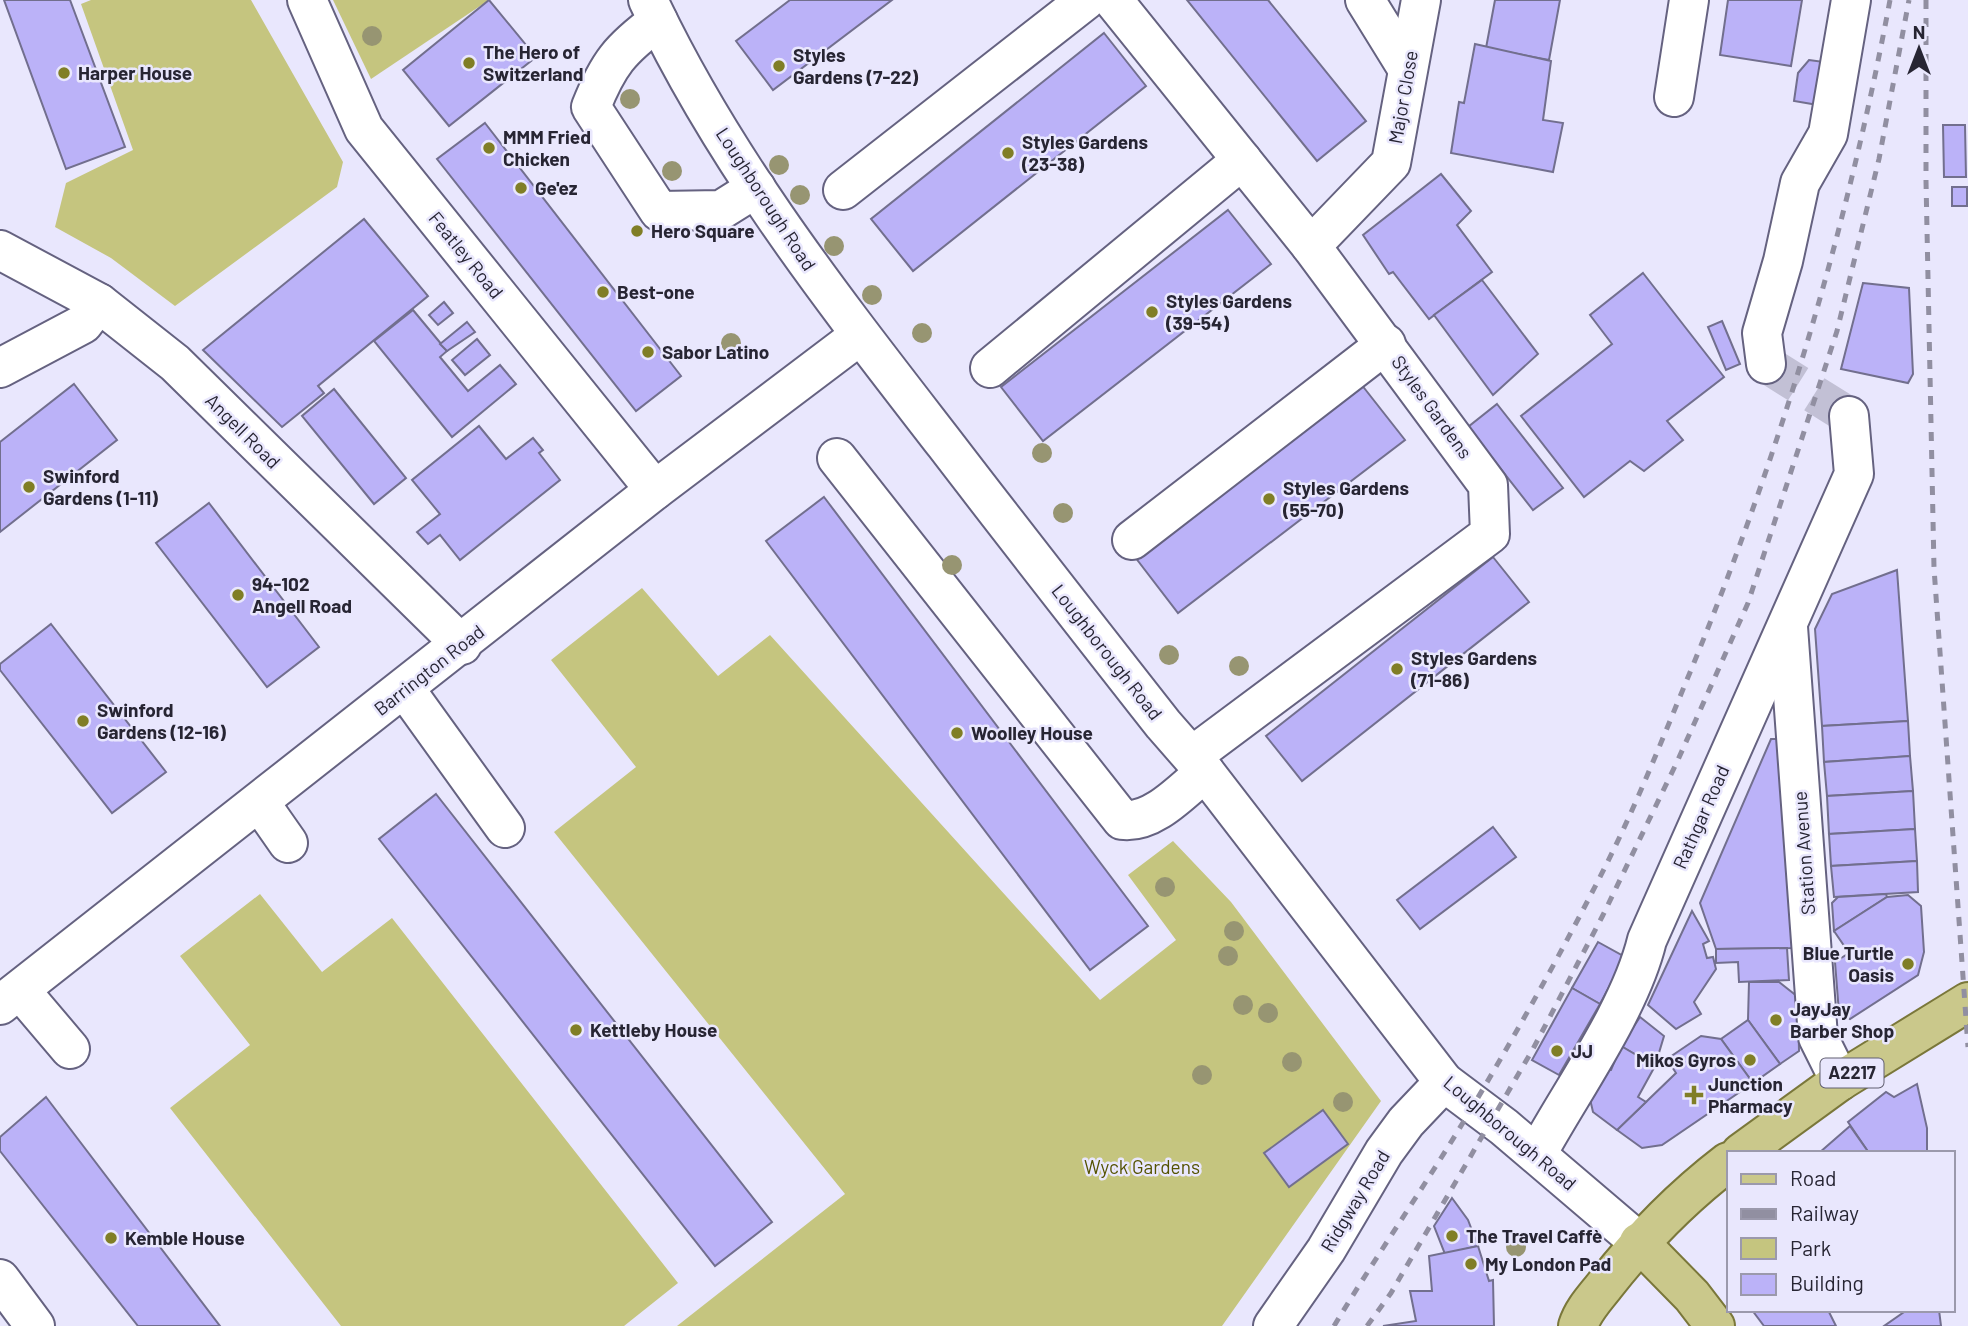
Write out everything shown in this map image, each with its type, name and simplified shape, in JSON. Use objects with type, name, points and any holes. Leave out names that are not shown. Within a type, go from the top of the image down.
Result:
[{"type":"main road","name":"A2217","points":[[1744,1151],[1840,1081],[1968,1002]]},
{"type":"main road","points":[[1578,1326],[1587,1308],[1639,1242],[1699,1184],[1727,1163]]},
{"type":"main road","points":[[1639,1242],[1692,1296],[1714,1326]]},
{"type":"street","name":"Featley Road","points":[[307,0],[364,129],[655,491]]},
{"type":"street","points":[[843,190],[1086,0]]},
{"type":"street","name":"Styles Gardens","points":[[1113,0],[1311,246],[1488,485],[1490,534],[1199,764]]},
{"type":"street","points":[[1365,0],[1407,68]]},
{"type":"street","name":"Major Close","points":[[1311,246],[1391,163],[1421,0]]},
{"type":"street","points":[[1674,97],[1689,0]]},
{"type":"street","points":[[1766,364],[1762,333],[1783,261],[1800,183],[1828,134],[1852,0]]},
{"type":"street","points":[[653,10],[604,74],[591,107],[659,211],[720,210],[756,188]]},
{"type":"street","name":"Loughborough Road","points":[[653,10],[684,74],[756,188],[859,336],[1163,724],[1199,764],[1444,1082],[1537,1154],[1639,1242]]},
{"type":"street","points":[[990,368],[1242,160]]},
{"type":"street","name":"Angell Road","points":[[0,250],[99,303],[175,363],[462,645]]},
{"type":"street","points":[[0,368],[83,324],[99,303]]},
{"type":"street","name":"Barrington Road","points":[[10,998],[655,491],[859,336]]},
{"type":"street","points":[[1132,540],[1386,344]]},
{"type":"street","name":"Rathgar Road","points":[[1537,1154],[1603,1038],[1642,959],[1647,940],[1854,474],[1849,416]]},
{"type":"street","points":[[837,458],[1122,820],[1136,822],[1163,806],[1199,764]]},
{"type":"street","name":"Station Avenue","points":[[1787,621],[1818,1037],[1840,1081]]},
{"type":"street","points":[[405,689],[505,828]]},
{"type":"street","points":[[260,803],[288,843]]},
{"type":"street","points":[[10,998],[70,1049]]},
{"type":"street","name":"Ridgway Road","points":[[1273,1326],[1326,1250],[1384,1152],[1406,1122],[1444,1082]]},
{"type":"street","points":[[0,1279],[35,1326]]},
{"type":"green space","points":[[91,0],[251,0],[343,162],[337,187],[175,306],[111,258],[55,227],[66,183],[133,150],[81,4]]},
{"type":"green space","points":[[333,0],[489,0],[371,79]]},
{"type":"green space","name":"Wyck Gardens","points":[[642,588],[718,676],[770,635],[1100,1000],[1176,940],[1128,875],[1173,841],[1231,902],[1381,1101],[1222,1326],[677,1326],[845,1194],[554,832],[636,767],[551,660]]},
{"type":"green space","points":[[260,894],[322,972],[392,918],[678,1283],[624,1326],[341,1326],[170,1108],[250,1045],[180,956]]},
{"type":"building","name":"Harper House","points":[[4,0],[70,0],[125,147],[66,169]]},
{"type":"building","name":"The Hero of Switzerland","points":[[489,0],[536,57],[449,126],[403,70]]},
{"type":"building","name":"Styles Gardens (7-22)","points":[[790,0],[892,0],[773,90],[736,41]]},
{"type":"building","points":[[1187,0],[1268,0],[1366,121],[1317,161]]},
{"type":"building","points":[[1495,0],[1560,0],[1549,60],[1486,48]]},
{"type":"building","points":[[1728,0],[1802,0],[1791,66],[1720,55]]},
{"type":"building","name":"Styles Gardens (23-38)","points":[[1104,33],[1146,86],[913,271],[871,219]]},
{"type":"building","points":[[1475,44],[1551,61],[1543,120],[1563,123],[1553,172],[1451,153],[1459,102],[1464,103]]},
{"type":"building","points":[[1809,60],[1824,62],[1818,105],[1794,101],[1798,73]]},
{"type":"building","points":[[485,123],[681,376],[636,411],[437,159]]},
{"type":"building","points":[[1943,125],[1965,125],[1966,177],[1944,177]]},
{"type":"building","points":[[1441,174],[1471,211],[1457,225],[1492,272],[1429,319],[1393,272],[1389,274],[1363,235]]},
{"type":"building","points":[[1952,187],[1967,187],[1967,206],[1952,206]]},
{"type":"building","name":"Styles Gardens (39-54)","points":[[1228,210],[1271,264],[1043,441],[1001,387]]},
{"type":"building","points":[[364,219],[428,296],[318,386],[324,393],[282,427],[203,350]]},
{"type":"building","points":[[1643,273],[1724,377],[1667,421],[1683,440],[1644,471],[1630,461],[1584,497],[1521,416],[1612,344],[1590,315]]},
{"type":"building","points":[[1482,280],[1538,354],[1493,395],[1434,315]]},
{"type":"building","points":[[1863,283],[1909,288],[1913,374],[1908,383],[1841,369]]},
{"type":"building","points":[[444,302],[453,313],[438,325],[429,315]]},
{"type":"building","points":[[413,310],[447,351],[440,357],[468,391],[500,365],[516,384],[452,437],[374,341]]},
{"type":"building","points":[[1722,321],[1740,364],[1726,370],[1708,327]]},
{"type":"building","points":[[467,322],[475,332],[447,351],[440,344]]},
{"type":"building","points":[[477,339],[490,355],[465,375],[452,360]]},
{"type":"building","name":"Swinford Gardens (1-11)","points":[[74,384],[117,440],[0,532],[0,442]]},
{"type":"building","name":"Styles Gardens (55-70)","points":[[1361,384],[1405,440],[1178,613],[1135,557]]},
{"type":"building","points":[[334,389],[406,478],[374,504],[302,416]]},
{"type":"building","points":[[1497,404],[1563,488],[1533,510],[1468,427]]},
{"type":"building","points":[[479,426],[506,459],[533,438],[543,450],[539,453],[560,480],[460,560],[440,535],[428,544],[417,532],[440,514],[412,480]]},
{"type":"building","name":"Woolley House","points":[[824,497],[1148,926],[1090,970],[766,541]]},
{"type":"building","name":"94-102 Angell Road","points":[[209,503],[319,647],[267,687],[156,543]]},
{"type":"building","name":"Styles Gardens (71-86)","points":[[1493,557],[1529,602],[1302,781],[1266,736]]},
{"type":"building","points":[[1897,570],[1908,721],[1822,726],[1815,629],[1832,594]]},
{"type":"building","name":"Swinford Gardens (12-16)","points":[[51,624],[166,772],[112,813],[0,670],[0,664]]},
{"type":"building","points":[[1908,721],[1910,756],[1824,762],[1822,726]]},
{"type":"building","points":[[1771,739],[1777,739],[1794,948],[1716,949],[1700,903]]},
{"type":"building","points":[[1910,756],[1913,791],[1827,796],[1824,762]]},
{"type":"building","points":[[1913,791],[1915,829],[1829,834],[1827,796]]},
{"type":"building","name":"Kettleby House","points":[[436,794],[772,1222],[715,1266],[379,839]]},
{"type":"building","points":[[1493,827],[1516,857],[1420,929],[1397,900]]},
{"type":"building","points":[[1915,829],[1917,861],[1831,866],[1829,834]]},
{"type":"building","points":[[1917,861],[1918,892],[1834,897],[1831,866]]},
{"type":"building","points":[[1886,894],[1887,897],[1834,931],[1832,903],[1838,897]]},
{"type":"building","points":[[1908,895],[1921,906],[1924,952],[1918,975],[1850,1019],[1839,1013],[1835,962],[1849,953],[1834,931],[1887,897]]},
{"type":"building","points":[[1692,911],[1709,941],[1703,944],[1707,958],[1713,957],[1716,969],[1694,1002],[1701,1014],[1676,1029],[1648,1005]]},
{"type":"building","points":[[1598,942],[1625,957],[1600,1004],[1572,988]]},
{"type":"building","points":[[1787,948],[1789,980],[1739,982],[1738,962],[1716,963],[1716,949]]},
{"type":"building","points":[[1749,982],[1779,982],[1798,997],[1799,1051],[1780,1064],[1748,1020]]},
{"type":"building","points":[[1572,988],[1600,1004],[1559,1075],[1532,1060]]},
{"type":"building","points":[[1640,1017],[1664,1036],[1655,1066],[1621,1046]]},
{"type":"building","points":[[1748,1020],[1780,1064],[1753,1083],[1721,1039]]},
{"type":"building","name":"Junction Pharmacy","points":[[1701,1036],[1721,1039],[1753,1083],[1662,1145],[1642,1148],[1617,1130],[1676,1073],[1667,1059]]},
{"type":"building","points":[[1621,1046],[1655,1066],[1638,1097],[1646,1102],[1617,1130],[1593,1112],[1590,1099],[1607,1070],[1611,1070]]},
{"type":"building","points":[[1917,1084],[1927,1128],[1927,1151],[1868,1151],[1848,1122],[1886,1092],[1894,1097]]},
{"type":"building","name":"Kemble House","points":[[46,1097],[220,1326],[138,1326],[0,1151],[0,1137]]},
{"type":"building","points":[[1323,1110],[1348,1144],[1289,1187],[1264,1153]]},
{"type":"building","points":[[1850,1126],[1868,1151],[1821,1151]]},
{"type":"building","points":[[1452,1198],[1468,1220],[1478,1246],[1445,1254],[1434,1226]]},
{"type":"building","points":[[1478,1246],[1489,1281],[1493,1280],[1494,1326],[1383,1326],[1416,1321],[1410,1291],[1432,1291],[1429,1256]]},
{"type":"building","points":[[1754,1312],[1829,1312],[1836,1326],[1764,1326]]},
{"type":"building","points":[[1904,1312],[1939,1312],[1941,1326],[1884,1326]]},
{"type":"tunnel","points":[[1766,364],[1849,416]]},
{"type":"railway","points":[[1334,1326],[1454,1138],[1522,1021],[1604,869],[1657,753],[1750,515],[1806,346],[1852,175],[1890,0]]},
{"type":"railway","points":[[1367,1326],[1391,1293],[1533,1049],[1603,915],[1677,762],[1748,603],[1837,331],[1879,159],[1909,0]]},
{"type":"railway","points":[[1926,0],[1926,181],[1934,568],[1968,1047]]},
{"type":"place","name":"The Hero of Switzerland","points":[[469,63]]},
{"type":"place","name":"Styles Gardens (7-22)","points":[[779,66]]},
{"type":"place","name":"Harper House","points":[[64,73]]},
{"type":"place","name":"MMM Fried Chicken","points":[[489,148]]},
{"type":"place","name":"Styles Gardens (23-38)","points":[[1008,153]]},
{"type":"place","name":"Ge'ez","points":[[521,188]]},
{"type":"place","name":"Hero Square","points":[[637,231]]},
{"type":"place","name":"Best-one","points":[[603,292]]},
{"type":"place","name":"Styles Gardens (39-54)","points":[[1152,312]]},
{"type":"place","name":"Sabor Latino","points":[[648,352]]},
{"type":"place","name":"Swinford Gardens (1-11)","points":[[29,487]]},
{"type":"place","name":"Styles Gardens (55-70)","points":[[1269,499]]},
{"type":"place","name":"94-102 Angell Road","points":[[238,595]]},
{"type":"place","name":"Styles Gardens (71-86)","points":[[1397,669]]},
{"type":"place","name":"Swinford Gardens (12-16)","points":[[83,721]]},
{"type":"place","name":"Woolley House","points":[[957,733]]},
{"type":"place","name":"Blue Turtle Oasis","points":[[1908,964]]},
{"type":"place","name":"JayJay Barber Shop","points":[[1776,1020]]},
{"type":"place","name":"Kettleby House","points":[[576,1030]]},
{"type":"place","name":"JJ","points":[[1557,1051]]},
{"type":"place","name":"Mikos Gyros","points":[[1750,1060]]},
{"type":"place","name":"Junction Pharmacy","points":[[1694,1095]]},
{"type":"place","name":"The Travel Caffè","points":[[1452,1236]]},
{"type":"place","name":"Kemble House","points":[[111,1238]]},
{"type":"place","name":"My London Pad","points":[[1471,1264]]}]
